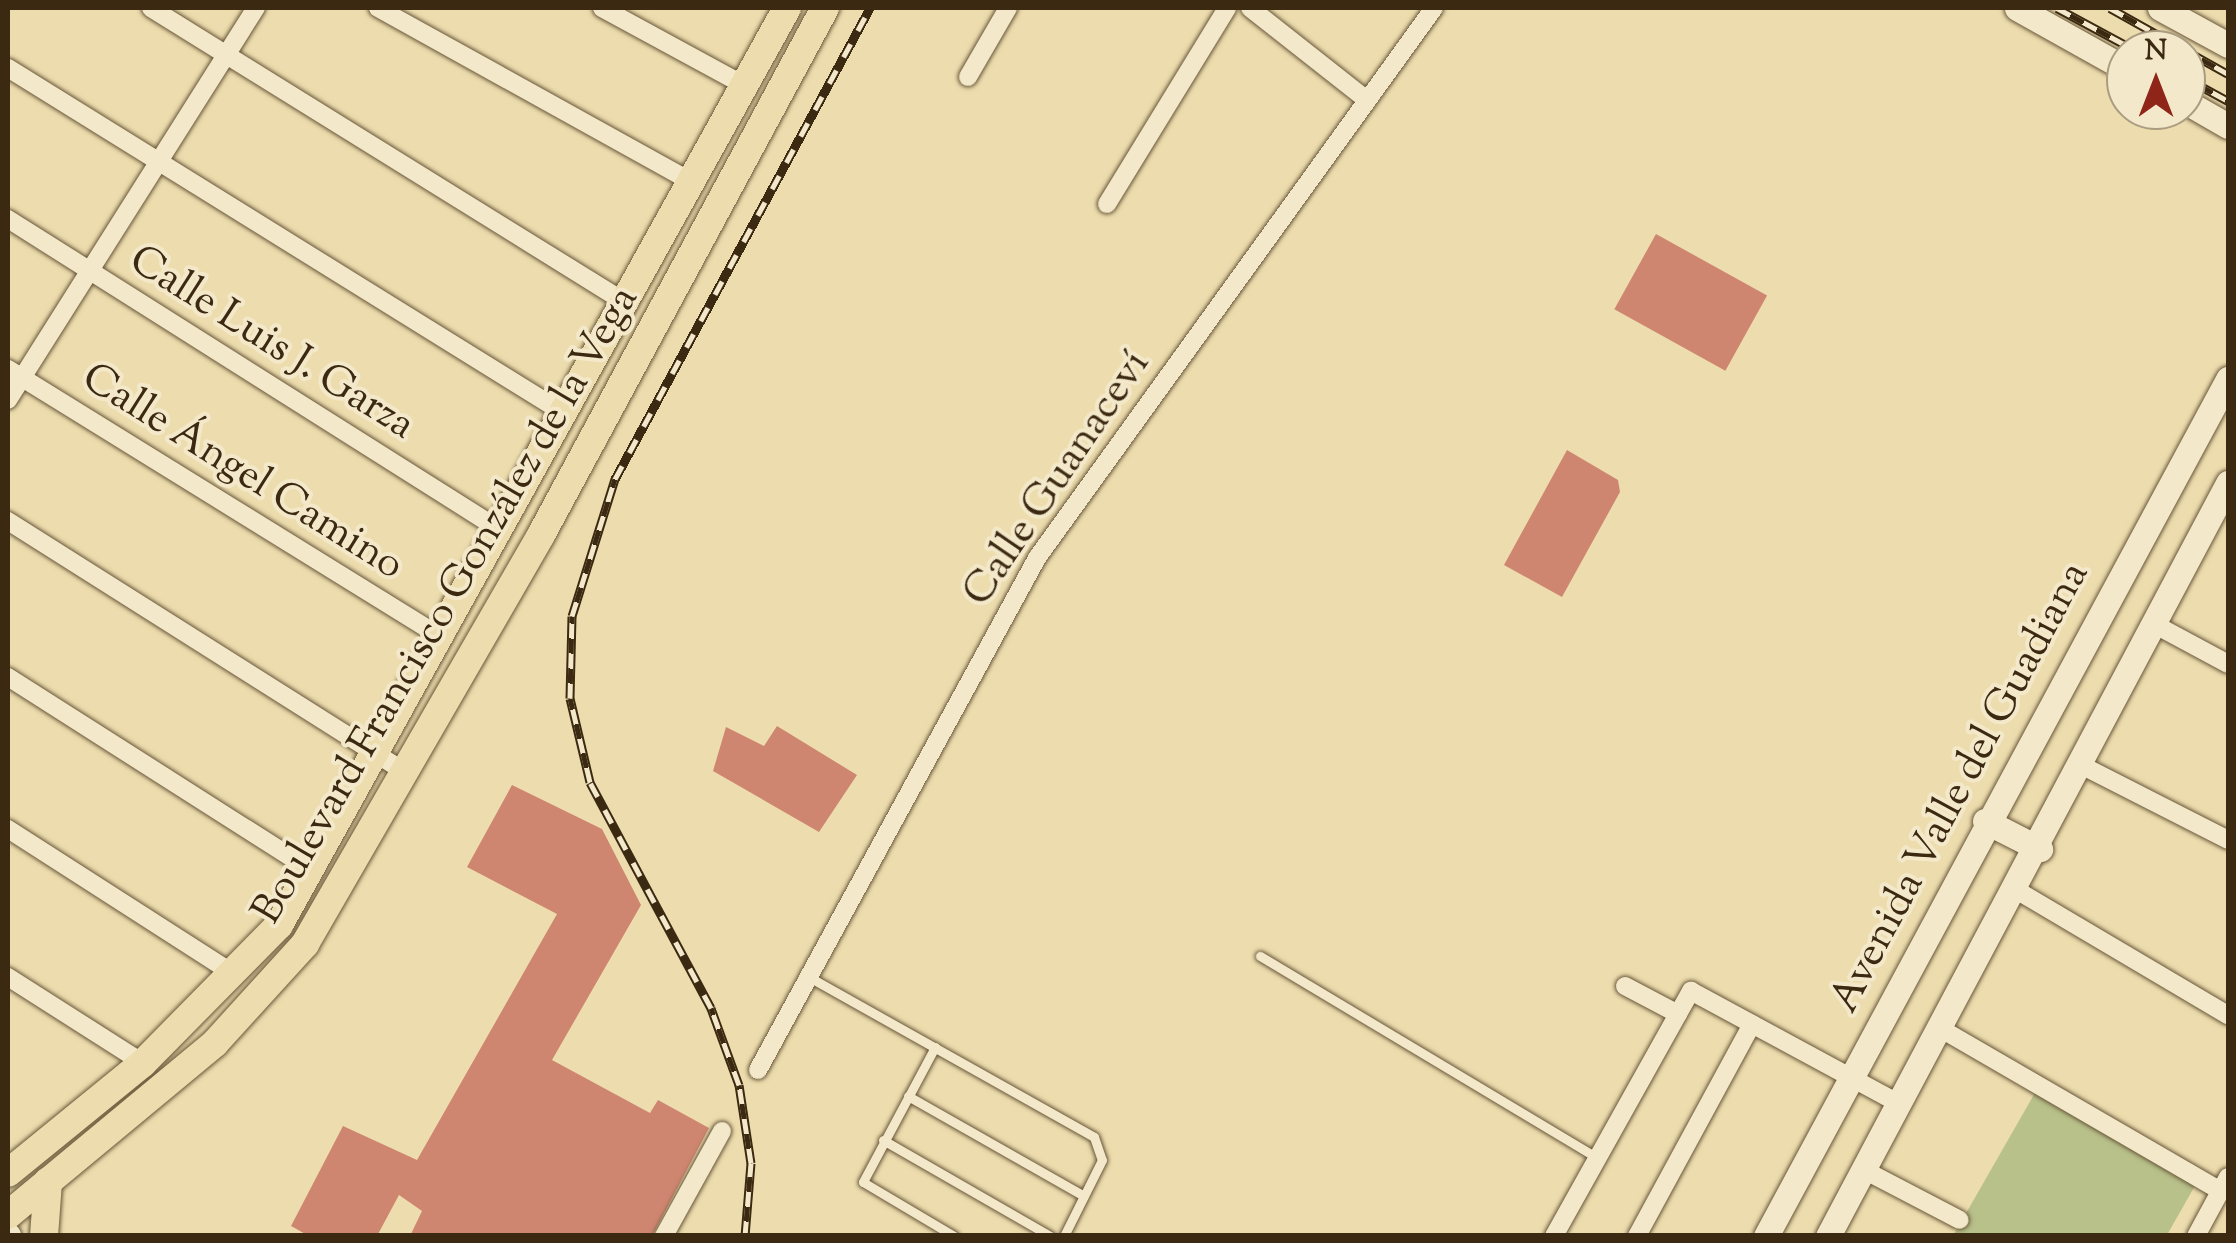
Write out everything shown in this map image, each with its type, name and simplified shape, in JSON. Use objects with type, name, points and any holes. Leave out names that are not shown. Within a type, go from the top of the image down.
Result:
[{"type":"main road","name":"Boulevard Francisco González de la Vega","points":[[8,1173],[143,1063],[235,975],[313,871],[379,756],[497,528],[787,8]]},
{"type":"main road","name":"Boulevard Francisco González de la Vega","points":[[8,1215],[261,996],[340,892],[825,8]]},
{"type":"main road","points":[[2016,8],[2106,57]]},
{"type":"main road","points":[[2160,8],[2228,46]]},
{"type":"main road","points":[[2206,113],[2228,126]]},
{"type":"main road","name":"Avenida Valle del Guadiana","points":[[1766,1236],[1852,1080],[1985,821],[2228,379]]},
{"type":"main road","points":[[1828,1236],[1862,1168],[2018,891],[2079,764],[2228,485]]},
{"type":"main road","points":[[1985,821],[2040,849]]},
{"type":"main road","points":[[44,1236],[48,1181]]},
{"type":"street","points":[[150,8],[623,301]]},
{"type":"street","points":[[8,400],[14,374],[89,271],[256,8]]},
{"type":"street","points":[[378,8],[690,182]]},
{"type":"street","points":[[602,8],[744,85]]},
{"type":"street","points":[[968,77],[1008,8]]},
{"type":"street","points":[[1107,204],[1227,8]]},
{"type":"street","points":[[1250,8],[1367,100]]},
{"type":"street","name":"Calle Guanaceví","points":[[758,1070],[1037,558],[1434,8]]},
{"type":"street","points":[[8,68],[562,412]]},
{"type":"street","name":"Calle Luis J. Garza","points":[[8,220],[497,528]]},
{"type":"street","name":"Calle Ángel Camino","points":[[14,374],[440,637]]},
{"type":"street","points":[[8,522],[405,772]]},
{"type":"street","points":[[2152,623],[2228,664]]},
{"type":"street","points":[[8,677],[313,871]]},
{"type":"street","points":[[2079,764],[2228,840]]},
{"type":"street","points":[[8,829],[235,975]]},
{"type":"street","points":[[2018,891],[2228,1015]]},
{"type":"street","points":[[8,977],[143,1063]]},
{"type":"street","points":[[1625,986],[1678,1014]]},
{"type":"street","points":[[1554,1236],[1691,991],[1898,1103]]},
{"type":"street","points":[[1637,1236],[1752,1024]]},
{"type":"street","points":[[1943,1030],[2225,1184],[2196,1236]]},
{"type":"street","points":[[664,1236],[722,1131]]},
{"type":"street","points":[[1862,1168],[1960,1220]]},
{"type":"lane","points":[[1260,956],[1598,1158]]},
{"type":"lane","points":[[809,976],[1094,1137],[1102,1160],[1064,1236]]},
{"type":"lane","points":[[935,1047],[864,1182],[954,1236]]},
{"type":"lane","points":[[908,1096],[1084,1196]]},
{"type":"lane","points":[[883,1140],[1050,1236]]},
{"type":"green space","points":[[2036,1091],[2196,1184],[2167,1235],[1953,1236]]},
{"type":"building","points":[[1656,234],[1767,296],[1725,371],[1614,309]]},
{"type":"building","points":[[1567,450],[1618,480],[1620,492],[1562,597],[1504,565]]},
{"type":"building","points":[[777,726],[857,775],[819,832],[713,771],[726,727],[764,746]]},
{"type":"building","points":[[512,785],[602,829],[641,905],[552,1060],[650,1113],[658,1100],[709,1128],[652,1236],[410,1236],[422,1211],[399,1195],[377,1236],[309,1236],[291,1226],[343,1126],[417,1160],[557,914],[467,867]]},
{"type":"railway","points":[[745,1236],[751,1163],[739,1085],[711,1008],[590,782],[570,698],[572,616],[615,479],[870,8]]},
{"type":"railway","points":[[2057,8],[2106,34]]},
{"type":"railway","points":[[2110,8],[2228,74]]},
{"type":"railway","points":[[2206,89],[2228,101]]}]
